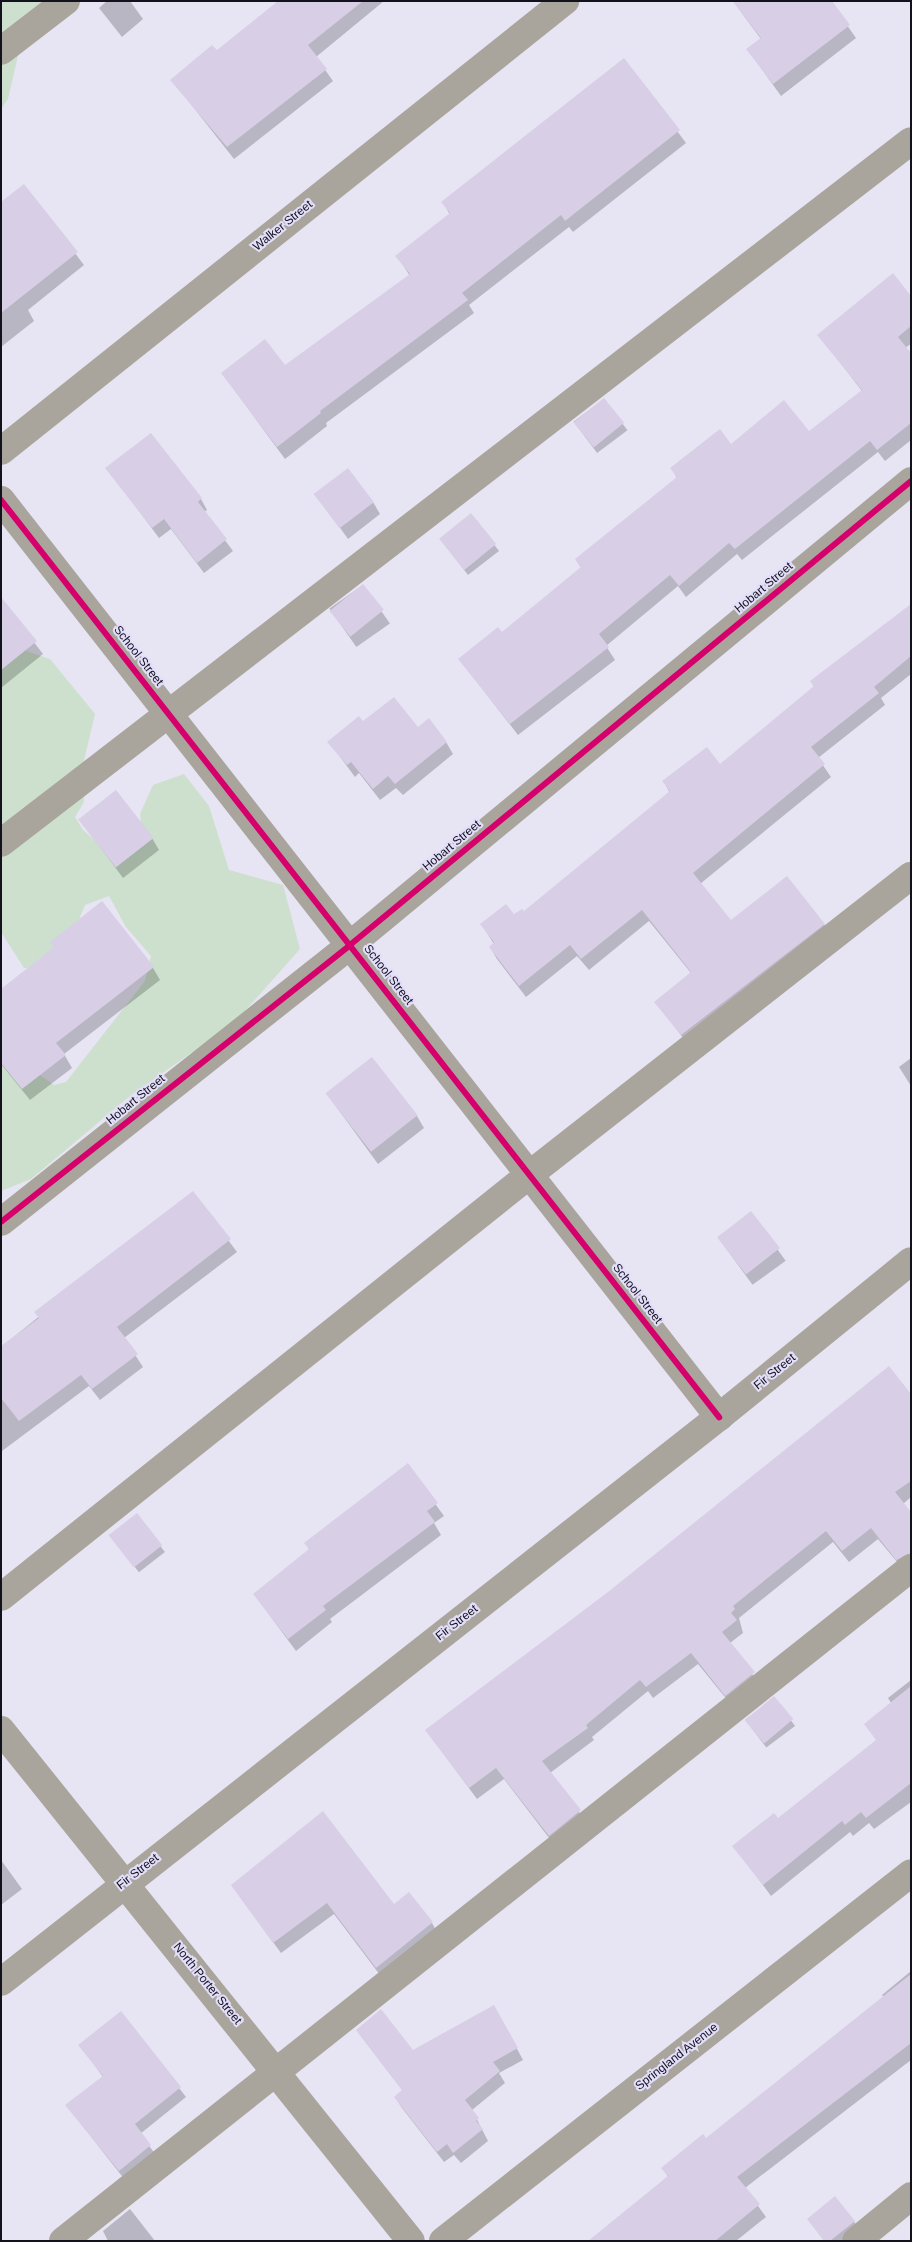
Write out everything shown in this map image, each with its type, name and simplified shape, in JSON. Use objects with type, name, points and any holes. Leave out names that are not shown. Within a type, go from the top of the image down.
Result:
[{"type":"street","points":[[1,51],[66,1]]},
{"type":"street","name":"Walker Street","points":[[1,451],[566,1]]},
{"type":"street","points":[[1,843],[911,141]]},
{"type":"street","name":"Hobart Street","points":[[1,1222],[350,945],[911,481]]},
{"type":"street","name":"School Street","points":[[1,500],[719,1417]]},
{"type":"street","points":[[1,1597],[529,1175],[911,876]]},
{"type":"street","name":"Fir Street","points":[[1,1982],[719,1417],[911,1261]]},
{"type":"street","points":[[64,2241],[911,1568]]},
{"type":"street","name":"North Porter Street","points":[[1,1730],[126,1882],[411,2241]]},
{"type":"street","name":"Springland Avenue","points":[[443,2241],[911,1873]]},
{"type":"street","points":[[856,2241],[911,2196]]},
{"type":"green space","points":[[1,1],[53,1],[20,47],[8,99],[1,109]]},
{"type":"green space","points":[[17,648],[50,659],[95,714],[82,769],[84,802],[75,817],[83,830],[118,860],[143,838],[140,814],[153,785],[184,774],[209,806],[229,870],[283,885],[300,949],[235,1022],[130,1096],[31,1179],[1,1191],[1,1048],[54,1085],[66,1082],[145,981],[151,956],[126,927],[109,896],[85,905],[59,967],[24,968],[1,932],[1,652]]},
{"type":"building","points":[[278,1],[363,1],[308,45],[327,69],[227,147],[170,80],[212,45],[217,50]]},
{"type":"building","points":[[733,1],[832,1],[850,25],[773,84],[746,49],[761,38]]},
{"type":"building","points":[[624,58],[680,130],[565,221],[561,215],[462,293],[468,300],[320,411],[321,413],[277,447],[221,373],[265,339],[285,365],[410,274],[395,256],[450,213],[441,202]]},
{"type":"building","points":[[24,184],[78,252],[1,313],[1,202]]},
{"type":"building","points":[[893,273],[911,296],[911,326],[898,337],[911,353],[911,423],[877,450],[870,441],[735,549],[729,543],[679,586],[670,575],[599,634],[609,647],[510,724],[458,659],[498,627],[502,632],[581,567],[575,559],[677,477],[670,468],[720,429],[731,444],[784,400],[809,431],[862,390],[817,335]]},
{"type":"building","points":[[604,398],[624,423],[594,447],[574,423]]},
{"type":"building","points":[[151,433],[202,498],[198,502],[227,539],[197,563],[164,519],[152,528],[105,468]]},
{"type":"building","points":[[348,468],[374,502],[340,528],[314,494]]},
{"type":"building","points":[[471,513],[496,544],[464,570],[439,539]]},
{"type":"building","points":[[363,584],[384,610],[350,637],[330,611]]},
{"type":"building","points":[[1,597],[37,641],[1,670]]},
{"type":"building","points":[[911,604],[911,656],[874,687],[879,693],[811,747],[825,764],[693,873],[731,920],[787,876],[825,924],[681,1035],[654,1002],[691,972],[642,910],[581,959],[570,945],[519,986],[489,947],[494,942],[480,924],[506,904],[514,914],[522,909],[524,911],[670,791],[662,781],[707,747],[720,764],[814,686],[810,681]]},
{"type":"building","points":[[394,697],[418,727],[429,718],[447,742],[395,784],[388,776],[373,789],[351,762],[347,765],[327,742],[359,716],[363,721]]},
{"type":"building","points":[[116,790],[154,838],[116,868],[78,820]]},
{"type":"building","points":[[102,901],[154,967],[56,1043],[66,1055],[22,1089],[1,1063],[1,989],[54,947],[50,942]]},
{"type":"building","points":[[372,1057],[418,1115],[371,1152],[326,1093]]},
{"type":"building","points":[[193,1191],[231,1239],[117,1327],[138,1354],[92,1389],[81,1375],[19,1421],[1,1398],[1,1346],[39,1318],[34,1312]]},
{"type":"building","points":[[751,1211],[780,1248],[746,1275],[717,1237]]},
{"type":"building","points":[[889,1366],[911,1394],[911,1481],[895,1492],[911,1512],[911,1553],[896,1560],[871,1528],[842,1551],[826,1531],[733,1606],[735,1609],[731,1613],[737,1620],[722,1632],[755,1672],[725,1696],[691,1653],[646,1687],[640,1680],[586,1725],[588,1728],[542,1761],[581,1810],[549,1836],[496,1768],[469,1788],[425,1730],[608,1592]]},
{"type":"building","points":[[408,1463],[438,1503],[427,1511],[435,1522],[323,1606],[326,1610],[288,1639],[253,1594],[309,1549],[304,1543]]},
{"type":"building","points":[[137,1513],[162,1545],[134,1567],[109,1535]]},
{"type":"building","points":[[911,1686],[911,1783],[866,1818],[861,1812],[845,1825],[842,1821],[763,1885],[732,1846],[774,1813],[778,1818],[876,1740],[864,1724]]},
{"type":"building","points":[[774,1696],[793,1719],[764,1743],[745,1720]]},
{"type":"building","points":[[323,1811],[394,1904],[409,1892],[433,1922],[376,1968],[327,1903],[273,1943],[231,1885]]},
{"type":"building","points":[[911,1974],[911,2043],[737,2177],[760,2204],[715,2241],[588,2241],[668,2176],[661,2168],[703,2134],[706,2138]]},
{"type":"building","points":[[494,2005],[518,2048],[493,2062],[500,2071],[465,2100],[479,2118],[476,2121],[483,2129],[453,2153],[447,2144],[437,2152],[394,2097],[402,2090],[356,2030],[381,2009],[413,2050]]},
{"type":"building","points":[[121,2011],[181,2087],[135,2124],[151,2145],[119,2171],[65,2105],[103,2076],[78,2045]]},
{"type":"building","points":[[835,2196],[855,2221],[830,2241],[824,2241],[807,2219]]},
{"type":"cycle path","points":[[1,1222],[350,945],[911,481]]},
{"type":"cycle path","points":[[1,500],[719,1417]]}]
